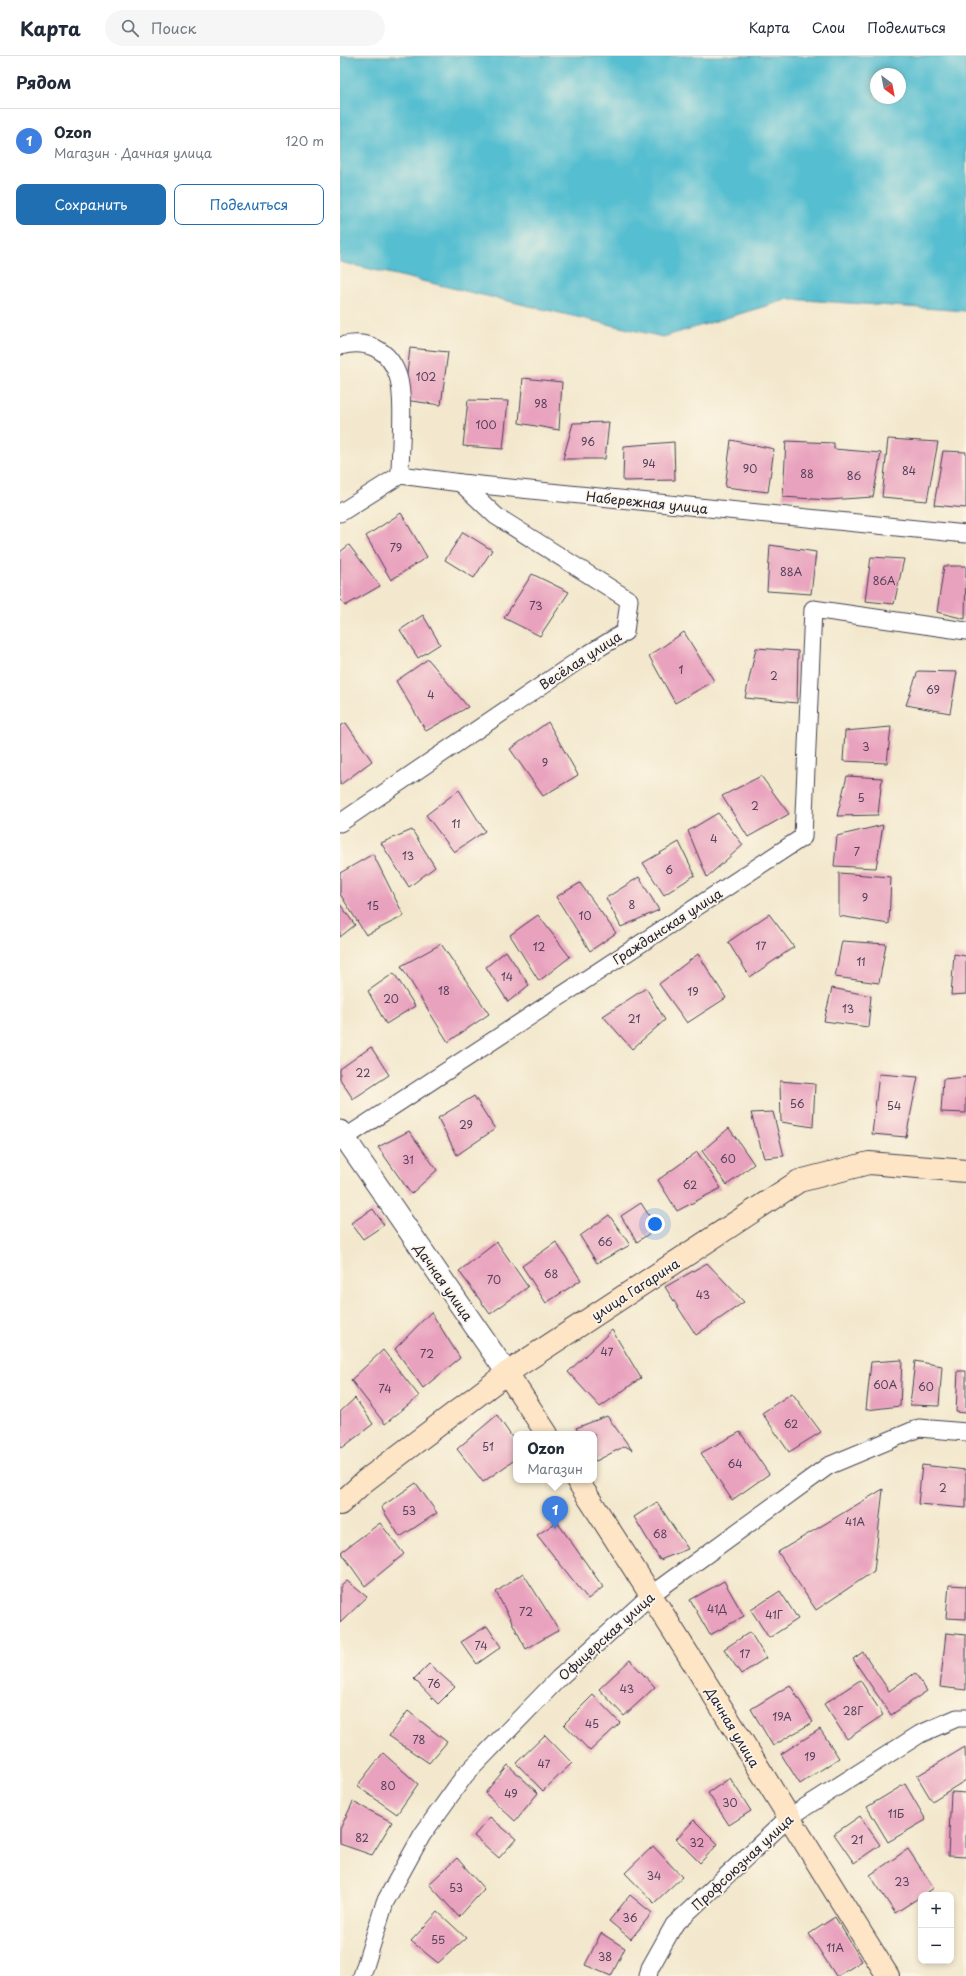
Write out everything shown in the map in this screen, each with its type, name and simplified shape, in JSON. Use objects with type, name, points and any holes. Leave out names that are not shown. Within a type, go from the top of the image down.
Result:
[{"type":"main road","name":"улица Гагарина","points":[[340,1504],[365,1481],[506,1373],[799,1181],[869,1163],[966,1171]]},
{"type":"main road","name":"Дачная улица","points":[[506,1373],[544,1431]]},
{"type":"main road","name":"Дачная улица","points":[[579,1483],[652,1594],[788,1818],[888,1976]]},
{"type":"street","points":[[340,346],[354,343],[376,347],[392,364],[398,377],[401,392],[400,475],[340,513]]},
{"type":"street","name":"Набережная улица","points":[[400,475],[461,483],[966,534]]},
{"type":"street","name":"Весёлая улица","points":[[340,823],[582,658],[625,632],[629,600],[496,516],[461,483]]},
{"type":"street","name":"Гражданская улица","points":[[341,1136],[803,837],[813,610],[966,631]]},
{"type":"street","name":"Дачная улица","points":[[341,1136],[506,1373]]},
{"type":"street","name":"Офицерская улица","points":[[362,1976],[385,1902],[422,1835],[465,1775],[558,1678],[652,1594],[828,1466],[918,1428],[966,1432]]},
{"type":"street","name":"Профсоюзная улица","points":[[648,1976],[650,1968],[674,1925],[788,1818],[920,1734],[957,1718],[966,1718]]},
{"type":"water","points":[[340,56],[966,56],[966,311],[789,299],[663,337],[340,262]]},
{"type":"building","points":[[410,348],[448,352],[441,405],[404,400]]},
{"type":"building","points":[[523,378],[562,382],[559,430],[519,423]]},
{"type":"building","points":[[468,400],[508,401],[503,449],[463,446]]},
{"type":"building","points":[[609,422],[605,459],[563,459],[573,423]]},
{"type":"building","points":[[888,439],[938,442],[927,501],[882,497]]},
{"type":"building","points":[[731,440],[774,449],[768,492],[725,487]]},
{"type":"building","points":[[786,441],[834,443],[834,449],[881,453],[873,497],[828,500],[783,497]]},
{"type":"building","points":[[674,442],[675,480],[623,481],[624,446]]},
{"type":"building","points":[[943,451],[966,452],[966,508],[934,505]]},
{"type":"building","points":[[401,513],[427,557],[391,580],[366,536]]},
{"type":"building","points":[[463,532],[492,550],[474,578],[445,560]]},
{"type":"building","points":[[349,545],[380,586],[345,606],[340,598],[340,552]]},
{"type":"building","points":[[770,545],[816,552],[811,594],[767,591]]},
{"type":"building","points":[[871,557],[904,559],[894,604],[865,601]]},
{"type":"building","points":[[944,566],[966,566],[965,619],[937,612]]},
{"type":"building","points":[[532,574],[569,592],[540,636],[504,618]]},
{"type":"building","points":[[423,615],[440,644],[418,658],[400,630]]},
{"type":"building","points":[[684,632],[714,681],[675,703],[649,656]]},
{"type":"building","points":[[756,648],[798,651],[797,703],[745,698]]},
{"type":"building","points":[[428,659],[468,707],[426,731],[396,681]]},
{"type":"building","points":[[918,671],[957,672],[950,713],[906,705]]},
{"type":"building","points":[[548,722],[578,775],[543,796],[510,749]]},
{"type":"building","points":[[346,723],[372,761],[340,785],[340,726]]},
{"type":"building","points":[[891,727],[887,763],[843,761],[845,731]]},
{"type":"building","points":[[761,776],[789,814],[748,837],[722,796]]},
{"type":"building","points":[[847,776],[882,778],[878,815],[837,816]]},
{"type":"building","points":[[459,790],[485,831],[454,852],[426,815]]},
{"type":"building","points":[[718,813],[743,845],[707,877],[688,831]]},
{"type":"building","points":[[883,825],[876,868],[834,866],[837,836]]},
{"type":"building","points":[[412,830],[435,867],[409,887],[381,843]]},
{"type":"building","points":[[679,842],[695,875],[664,895],[643,863]]},
{"type":"building","points":[[373,854],[404,916],[366,935],[340,894],[340,873]]},
{"type":"building","points":[[839,873],[891,877],[889,924],[839,916]]},
{"type":"building","points":[[639,877],[659,910],[621,927],[606,898]]},
{"type":"building","points":[[580,883],[616,933],[590,951],[556,897]]},
{"type":"building","points":[[340,904],[355,925],[340,937]]},
{"type":"building","points":[[769,914],[794,947],[750,977],[728,942]]},
{"type":"building","points":[[538,915],[570,957],[539,981],[510,935]]},
{"type":"building","points":[[842,941],[886,944],[879,983],[835,977]]},
{"type":"building","points":[[441,944],[489,1014],[448,1042],[401,966]]},
{"type":"building","points":[[506,951],[529,985],[508,1002],[486,967]]},
{"type":"building","points":[[698,954],[726,998],[687,1023],[659,984]]},
{"type":"building","points":[[954,954],[966,956],[966,994],[951,995]]},
{"type":"building","points":[[394,973],[415,1006],[386,1024],[368,991]]},
{"type":"building","points":[[646,988],[665,1020],[632,1049],[603,1016]]},
{"type":"building","points":[[832,988],[871,996],[868,1027],[824,1021]]},
{"type":"building","points":[[371,1047],[389,1075],[353,1099],[340,1079],[340,1069]]},
{"type":"building","points":[[879,1074],[918,1077],[906,1137],[872,1134]]},
{"type":"building","points":[[966,1077],[966,1113],[941,1112],[943,1079]]},
{"type":"building","points":[[780,1081],[815,1084],[813,1127],[781,1122]]},
{"type":"building","points":[[474,1096],[495,1129],[457,1155],[438,1118]]},
{"type":"building","points":[[773,1112],[784,1156],[764,1158],[751,1113]]},
{"type":"building","points":[[729,1128],[754,1164],[727,1185],[702,1151]]},
{"type":"building","points":[[409,1131],[437,1170],[411,1194],[378,1147]]},
{"type":"building","points":[[697,1152],[721,1188],[677,1211],[658,1180]]},
{"type":"building","points":[[641,1203],[657,1228],[637,1242],[621,1216]]},
{"type":"building","points":[[373,1209],[384,1225],[363,1239],[351,1223]]},
{"type":"building","points":[[609,1215],[630,1245],[597,1263],[580,1236]]},
{"type":"building","points":[[497,1242],[528,1287],[490,1314],[459,1271]]},
{"type":"building","points":[[556,1242],[581,1280],[546,1303],[522,1266]]},
{"type":"building","points":[[707,1263],[744,1302],[696,1335],[665,1287]]},
{"type":"building","points":[[431,1312],[460,1358],[423,1388],[395,1349]]},
{"type":"building","points":[[612,1330],[641,1378],[600,1407],[568,1372]]},
{"type":"building","points":[[383,1350],[419,1396],[385,1424],[351,1380]]},
{"type":"building","points":[[902,1360],[900,1406],[866,1410],[871,1362]]},
{"type":"building","points":[[915,1361],[942,1366],[939,1406],[910,1405]]},
{"type":"building","points":[[958,1371],[966,1371],[966,1413],[956,1412]]},
{"type":"building","points":[[792,1393],[821,1432],[789,1452],[762,1413]]},
{"type":"building","points":[[355,1398],[373,1424],[342,1448],[340,1444],[340,1412]]},
{"type":"building","points":[[497,1415],[513,1439],[513,1461],[483,1482],[457,1449]]},
{"type":"building","points":[[607,1416],[632,1450],[625,1446],[597,1460],[597,1431],[578,1431],[576,1428]]},
{"type":"building","points":[[740,1432],[769,1474],[732,1500],[701,1453]]},
{"type":"building","points":[[922,1465],[966,1470],[966,1508],[918,1504]]},
{"type":"building","points":[[416,1483],[437,1513],[400,1537],[381,1507]]},
{"type":"building","points":[[883,1489],[874,1571],[816,1610],[778,1552]]},
{"type":"building","points":[[657,1502],[688,1549],[660,1560],[634,1517]]},
{"type":"building","points":[[557,1522],[603,1587],[588,1599],[537,1535]]},
{"type":"building","points":[[380,1523],[404,1554],[365,1586],[341,1552]]},
{"type":"building","points":[[523,1573],[559,1630],[526,1649],[496,1592]]},
{"type":"building","points":[[347,1581],[367,1597],[340,1623],[340,1587]]},
{"type":"building","points":[[724,1581],[744,1616],[710,1635],[690,1600]]},
{"type":"building","points":[[949,1585],[966,1586],[966,1619],[946,1618]]},
{"type":"building","points":[[780,1591],[798,1619],[769,1638],[751,1610]]},
{"type":"building","points":[[487,1626],[501,1647],[477,1664],[461,1642]]},
{"type":"building","points":[[750,1632],[766,1658],[741,1674],[724,1649]]},
{"type":"building","points":[[946,1633],[966,1635],[966,1690],[940,1687]]},
{"type":"building","points":[[863,1652],[889,1691],[915,1673],[927,1691],[891,1715],[853,1659]]},
{"type":"building","points":[[630,1660],[655,1687],[624,1716],[599,1689]]},
{"type":"building","points":[[429,1664],[455,1687],[438,1704],[414,1679]]},
{"type":"building","points":[[860,1680],[883,1715],[847,1739],[824,1704]]},
{"type":"building","points":[[790,1685],[813,1722],[773,1746],[751,1709]]},
{"type":"building","points":[[593,1695],[620,1723],[590,1751],[564,1724]]},
{"type":"building","points":[[408,1711],[447,1742],[429,1763],[389,1736]]},
{"type":"building","points":[[820,1729],[839,1758],[800,1784],[781,1754]]},
{"type":"building","points":[[545,1735],[572,1763],[543,1791],[516,1763]]},
{"type":"building","points":[[965,1747],[966,1780],[932,1801],[917,1776]]},
{"type":"building","points":[[383,1753],[418,1784],[397,1814],[357,1786]]},
{"type":"building","points":[[508,1765],[538,1793],[515,1821],[485,1793]]},
{"type":"building","points":[[730,1778],[751,1811],[729,1825],[708,1793]]},
{"type":"building","points":[[905,1784],[926,1820],[888,1842],[867,1807]]},
{"type":"building","points":[[951,1792],[966,1793],[966,1857],[948,1856]]},
{"type":"building","points":[[353,1802],[392,1822],[372,1855],[340,1844],[340,1829]]},
{"type":"building","points":[[860,1816],[880,1845],[854,1863],[834,1834]]},
{"type":"building","points":[[490,1817],[516,1839],[499,1858],[474,1836]]},
{"type":"building","points":[[694,1820],[718,1844],[700,1863],[676,1839]]},
{"type":"building","points":[[653,1846],[682,1877],[654,1903],[625,1873]]},
{"type":"building","points":[[908,1849],[934,1888],[928,1892],[918,1892],[918,1898],[895,1913],[870,1875]]},
{"type":"building","points":[[457,1858],[484,1889],[459,1917],[429,1884]]},
{"type":"building","points":[[630,1895],[652,1913],[631,1939],[609,1921]]},
{"type":"building","points":[[438,1912],[466,1938],[438,1963],[411,1941]]},
{"type":"building","points":[[835,1917],[862,1961],[838,1976],[836,1976],[809,1934]]},
{"type":"building","points":[[601,1933],[625,1948],[611,1976],[585,1965]]},
{"type":"place","name":"Ozon","points":[[555,1529]]}]
